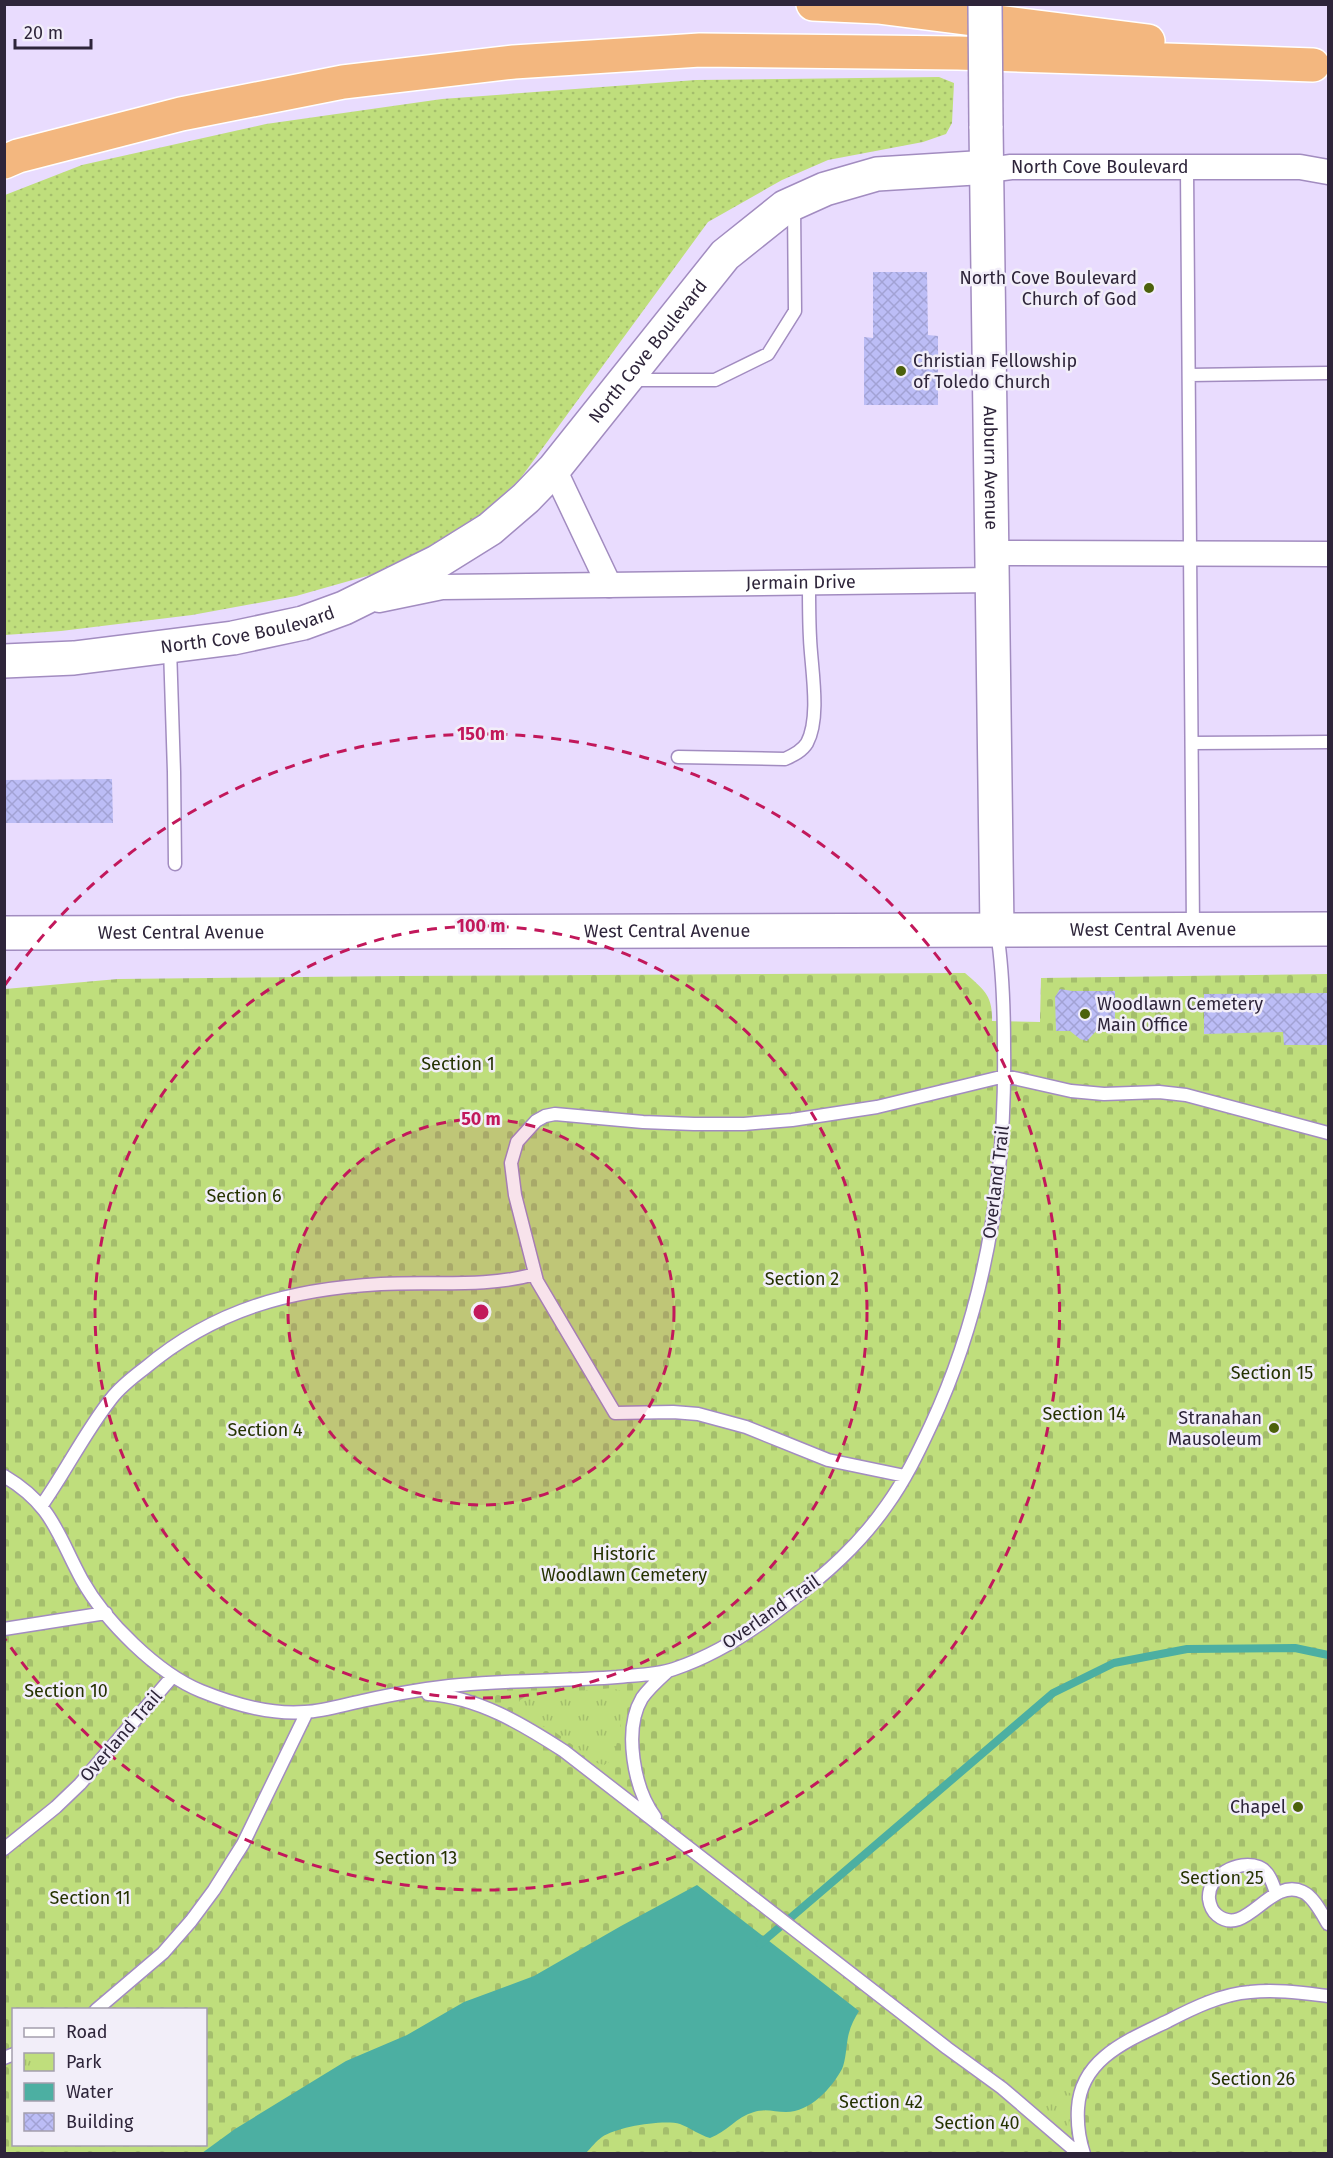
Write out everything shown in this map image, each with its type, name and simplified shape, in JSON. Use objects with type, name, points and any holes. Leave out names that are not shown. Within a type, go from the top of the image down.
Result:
[{"type":"highway","points":[[813,4],[878,7],[1112,36],[1321,66]]},
{"type":"highway","points":[[4,162],[18,156],[181,114],[331,84],[514,62],[712,50],[947,53],[1321,66]]},
{"type":"street","name":"Auburn Avenue","points":[[986,4],[997,930]]},
{"type":"street","name":"North Cove Boulevard","points":[[4,661],[74,658],[233,638],[303,623],[344,608],[437,562],[490,529],[526,498],[554,469],[725,255],[785,207],[825,189],[878,174],[974,168],[988,170],[1011,167],[1187,169],[1300,167],[1329,172]]},
{"type":"street","points":[[554,469],[609,585]]},
{"type":"street","name":"Jermain Drive","points":[[344,608],[442,587],[809,583],[993,567],[1190,554],[1329,554]]},
{"type":"street","name":"West Central Avenue","points":[[4,933],[1329,929]]},
{"type":"lane","points":[[1187,169],[1193,929]]},
{"type":"lane","points":[[625,380],[715,380],[768,354],[795,311],[794,203]]},
{"type":"lane","points":[[1189,375],[1329,373]]},
{"type":"lane","points":[[678,757],[785,759],[797,754],[806,744],[812,730],[814,705],[809,583]]},
{"type":"lane","points":[[170,646],[175,864]]},
{"type":"lane","points":[[1191,743],[1329,742]]},
{"type":"lane","name":"Overland Trail","points":[[4,1849],[56,1807],[80,1784],[172,1677],[201,1692],[244,1705],[274,1711],[307,1712],[457,1685],[574,1681],[669,1671],[733,1643],[809,1587],[843,1558],[870,1528],[905,1476],[943,1399],[972,1317],[982,1280],[990,1239],[1001,1149],[1005,1076],[1003,970],[997,930]]},
{"type":"lane","points":[[905,1476],[828,1460],[746,1427],[698,1414],[615,1413],[548,1301],[535,1274],[515,1195],[511,1163],[517,1142],[522,1135],[536,1121],[545,1116],[572,1115],[694,1124],[744,1124],[792,1120],[877,1107],[1005,1076],[1071,1091],[1104,1094],[1159,1092],[1186,1095],[1329,1132]]},
{"type":"lane","points":[[42,1506],[112,1397],[161,1354],[212,1323],[259,1304],[300,1292],[382,1284],[506,1281],[535,1274]]},
{"type":"lane","points":[[4,1476],[25,1489],[47,1511],[85,1585],[106,1613],[136,1646],[172,1677]]},
{"type":"lane","points":[[4,1629],[106,1613]]},
{"type":"lane","points":[[664,1829],[641,1795],[632,1757],[635,1720],[641,1700],[653,1684],[669,1671]]},
{"type":"lane","points":[[401,1694],[436,1694],[500,1714],[522,1725],[570,1756],[711,1867],[1002,2088],[1079,2154]]},
{"type":"lane","points":[[98,2008],[163,1953],[214,1890],[243,1844],[307,1712]]},
{"type":"lane","points":[[1276,1893],[1268,1875],[1259,1867],[1245,1866],[1228,1869],[1221,1874],[1210,1887],[1209,1897],[1214,1912],[1221,1918],[1232,1921],[1241,1919],[1276,1893],[1296,1890],[1305,1892],[1329,1924]]},
{"type":"lane","points":[[1084,2154],[1078,2131],[1082,2087],[1094,2066],[1115,2048],[1178,2016],[1233,1995],[1263,1991],[1329,1996]]},
{"type":"green space","points":[[939,77],[954,83],[952,123],[946,134],[923,142],[828,160],[782,180],[708,222],[520,479],[484,512],[395,568],[296,596],[192,615],[61,631],[5,635],[5,195],[82,165],[266,124],[442,99],[696,80]]},
{"type":"green space","name":"Historic Woodlawn Cemetery","points":[[965,973],[986,993],[991,1005],[992,1021],[1040,1022],[1041,978],[1328,974],[1328,2153],[5,2154],[5,989],[118,979]]},
{"type":"green space","points":[[612,1688],[624,1692],[626,1701],[613,1760],[604,1765],[597,1763],[555,1732],[526,1717],[517,1707],[520,1700],[527,1696]]},
{"type":"green space","points":[[1063,2090],[1072,2094],[1073,2109],[1068,2126],[1065,2128],[1036,2104],[1043,2095]]},
{"type":"water","points":[[697,1885],[859,2011],[850,2030],[842,2069],[826,2091],[811,2104],[795,2111],[766,2110],[748,2114],[710,2138],[673,2123],[652,2123],[629,2127],[602,2137],[586,2153],[202,2153],[235,2129],[346,2061],[407,2035],[464,2002],[534,1976]]},
{"type":"building","name":"Christian Fellowship of Toledo Church","points":[[873,272],[927,272],[928,335],[938,336],[938,405],[864,405],[864,337],[873,338]]},
{"type":"building","points":[[112,779],[113,823],[4,823],[4,780]]},
{"type":"building","name":"Woodlawn Cemetery Main Office","points":[[1060,989],[1115,991],[1115,1030],[1097,1030],[1087,1041],[1080,1039],[1070,1031],[1056,1031],[1055,997]]},
{"type":"building","points":[[1329,993],[1329,1045],[1284,1045],[1283,1032],[1204,1034],[1204,994]]},
{"type":"waterway","points":[[760,1944],[1053,1693],[1114,1663],[1187,1649],[1295,1648],[1328,1655]]},
{"type":"place","name":"North Cove Boulevard Church of God","points":[[1149,288]]},
{"type":"place","name":"Christian Fellowship of Toledo Church","points":[[901,371]]},
{"type":"place","name":"Woodlawn Cemetery Main Office","points":[[1085,1014]]},
{"type":"place","name":"Stranahan Mausoleum","points":[[1274,1428]]},
{"type":"place","name":"Chapel","points":[[1298,1807]]},
{"type":"park label","name":"Section 1","points":[[458,1064]]},
{"type":"park label","name":"Section 6","points":[[244,1196]]},
{"type":"park label","name":"Section 2","points":[[802,1279]]},
{"type":"park label","name":"Section 15","points":[[1272,1373]]},
{"type":"park label","name":"Section 14","points":[[1084,1414]]},
{"type":"park label","name":"Section 4","points":[[265,1430]]},
{"type":"park label","name":"Section 10","points":[[66,1691]]},
{"type":"park label","name":"Section 13","points":[[416,1858]]},
{"type":"park label","name":"Section 25","points":[[1222,1878]]},
{"type":"park label","name":"Section 11","points":[[90,1898]]},
{"type":"park label","name":"Section 26","points":[[1253,2079]]},
{"type":"park label","name":"Section 42","points":[[881,2102]]},
{"type":"park label","name":"Section 40","points":[[977,2123]]}]
